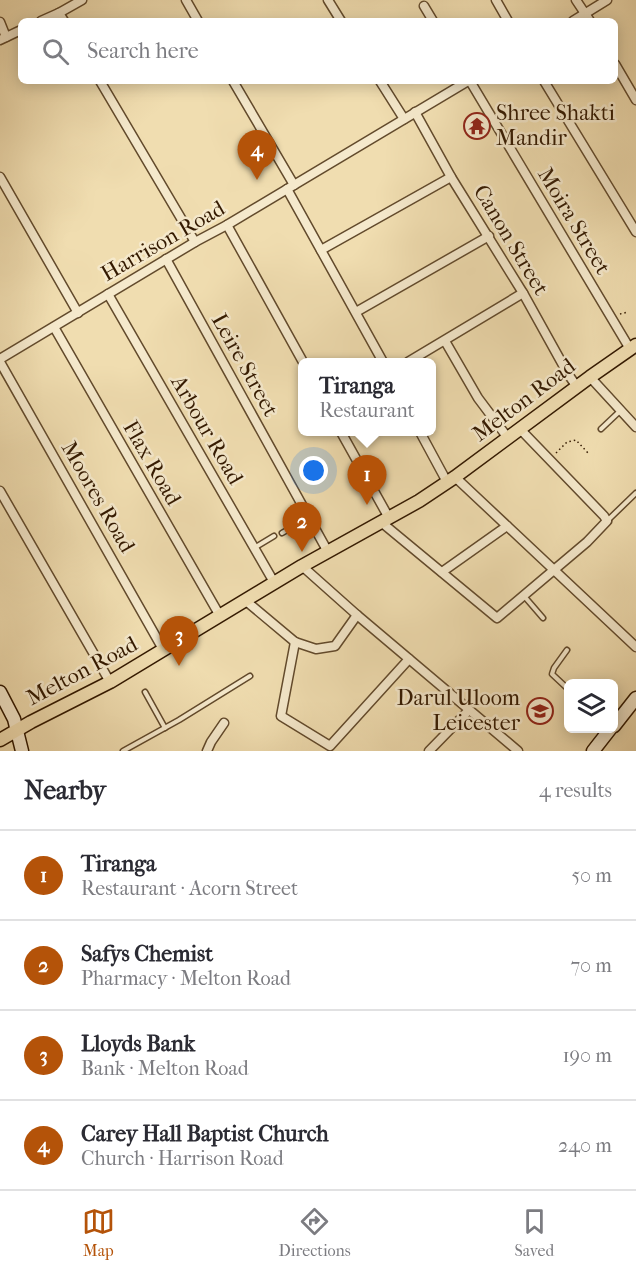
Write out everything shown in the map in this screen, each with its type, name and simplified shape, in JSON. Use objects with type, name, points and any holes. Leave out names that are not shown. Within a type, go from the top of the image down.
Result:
[{"type":"main road","name":"Melton Road","points":[[0,740],[110,682],[302,566],[385,520],[451,479],[633,347]]},
{"type":"street","points":[[62,17],[82,0]]},
{"type":"street","points":[[186,0],[196,18]]},
{"type":"street","points":[[328,0],[339,18]]},
{"type":"street","points":[[496,0],[506,18]]},
{"type":"street","points":[[576,0],[588,17],[607,0]]},
{"type":"street","points":[[424,6],[431,18]]},
{"type":"street","points":[[0,22],[3,38],[18,31]]},
{"type":"street","points":[[618,69],[636,100]]},
{"type":"street","points":[[102,84],[195,242]]},
{"type":"street","points":[[235,84],[321,250],[381,358]]},
{"type":"street","points":[[382,84],[404,119]]},
{"type":"street","name":"Harrison Road","points":[[0,360],[166,259],[464,84]]},
{"type":"street","name":"Moira Street","points":[[471,84],[633,347]]},
{"type":"street","points":[[546,84],[636,232]]},
{"type":"street","name":"Canon Street","points":[[415,112],[451,177],[489,236],[577,387]]},
{"type":"street","points":[[0,177],[78,313]]},
{"type":"street","points":[[321,250],[451,177]]},
{"type":"street","points":[[227,225],[300,358]]},
{"type":"street","points":[[356,312],[489,236]]},
{"type":"street","name":"Leire Street","points":[[166,259],[328,552]]},
{"type":"street","points":[[417,358],[523,293]]},
{"type":"street","name":"Arbour Road","points":[[108,294],[275,584]]},
{"type":"street","name":"Flax Road","points":[[54,327],[220,616]]},
{"type":"street","points":[[445,342],[478,398],[508,438]]},
{"type":"street","name":"Moores Road","points":[[0,360],[164,651]]},
{"type":"street","points":[[590,377],[636,427]]},
{"type":"street","points":[[343,436],[385,520],[497,618],[586,542],[607,521],[520,429]]},
{"type":"street","points":[[423,436],[451,479],[507,526],[636,647]]},
{"type":"street","points":[[0,491],[110,682]]},
{"type":"street","points":[[442,572],[507,526]]},
{"type":"street","points":[[302,566],[518,751]]},
{"type":"street","points":[[246,601],[295,642],[316,649],[334,646],[357,615]]},
{"type":"street","points":[[295,642],[280,716],[330,746],[409,659]]},
{"type":"street","points":[[0,692],[14,719],[22,751]]},
{"type":"street","points":[[618,720],[636,698]]},
{"type":"street","points":[[429,751],[469,710]]},
{"type":"street","points":[[207,751],[210,742],[224,723]]},
{"type":"street","points":[[593,751],[607,733]]},
{"type":"lane","points":[[601,429],[621,411]]},
{"type":"lane","points":[[607,521],[636,493]]},
{"type":"lane","points":[[282,533],[309,518]]},
{"type":"lane","points":[[254,548],[274,536]]},
{"type":"lane","points":[[524,596],[543,618]]},
{"type":"lane","points":[[564,685],[552,674],[567,650]]},
{"type":"lane","points":[[123,751],[250,676]]},
{"type":"lane","points":[[145,692],[165,728]]},
{"type":"path","points":[[549,459],[567,442],[576,440],[588,453]]},
{"type":"place","name":"Shree Shakti Mandir","points":[[477,126]]},
{"type":"place","name":"Carey Hall Baptist Church","points":[[257,180]]},
{"type":"place","name":"Tiranga","points":[[367,505]]},
{"type":"place","name":"Safys Chemist","points":[[302,552]]},
{"type":"place","name":"Lloyds Bank","points":[[179,666]]},
{"type":"place","name":"Darul Uloom Leicester","points":[[540,711]]}]
